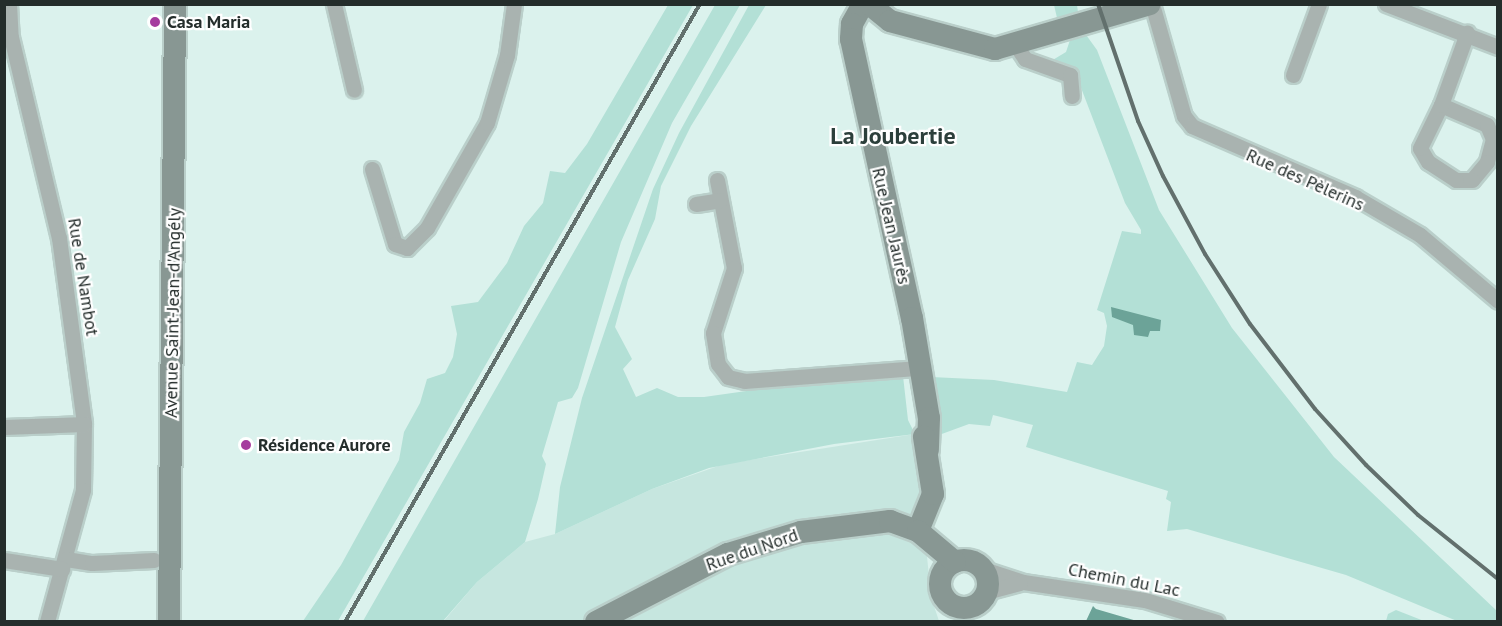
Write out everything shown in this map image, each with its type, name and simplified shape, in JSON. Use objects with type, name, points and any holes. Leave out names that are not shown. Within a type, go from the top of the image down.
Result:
[{"type":"street","name":"Rue de Nambot","points":[[9,4],[11,37],[59,238],[84,424],[83,490],[47,621]]},
{"type":"street","name":"Avenue Saint-Jean-d'Angély","points":[[170,621],[175,4]]},
{"type":"street","points":[[334,4],[354,90]]},
{"type":"street","points":[[372,169],[395,244],[407,248],[427,228],[487,123],[505,66],[514,4]]},
{"type":"street","name":"Rue Jean Jaurès","points":[[863,4],[852,24],[851,39],[912,318],[919,374],[917,414],[928,450],[932,504],[924,536]]},
{"type":"street","name":"Rue des Pèlerins","points":[[869,4],[890,21],[988,49],[1015,44],[1151,4],[1184,116],[1196,129],[1236,148],[1281,163],[1346,192],[1420,235],[1497,301]]},
{"type":"street","points":[[1293,75],[1319,4]]},
{"type":"street","points":[[1386,4],[1467,33],[1497,47]]},
{"type":"street","points":[[1441,105],[1487,125],[1492,139],[1487,162],[1472,180],[1456,180],[1428,162],[1420,148],[1441,105],[1467,33]]},
{"type":"street","points":[[1015,44],[1025,59],[1070,75],[1072,96]]},
{"type":"street","points":[[717,180],[734,273],[713,333],[718,364],[728,377],[745,381],[919,374]]},
{"type":"street","points":[[696,204],[720,200]]},
{"type":"street","points":[[4,427],[84,424]]},
{"type":"street","name":"Rue du Nord","points":[[596,621],[728,554],[782,537],[882,520],[924,536]]},
{"type":"street","points":[[924,536],[948,569]]},
{"type":"street","points":[[4,560],[64,564],[154,560]]},
{"type":"street","points":[[967,560],[982,569],[986,592],[976,604],[953,613],[940,588],[948,569],[967,560]]},
{"type":"street","name":"Chemin du Lac","points":[[982,569],[1023,582],[1145,600],[1217,621]]},
{"type":"street","name":"Chemin du Lac","points":[[986,592],[1023,582]]},
{"type":"shaded area","points":[[668,5],[693,5],[338,621],[303,621],[341,565],[399,460],[404,432],[420,403],[427,379],[445,373],[453,357],[457,334],[451,306],[478,302],[507,263],[524,226],[543,203],[550,171],[565,173],[587,144]]},
{"type":"shaded area","points":[[715,5],[740,5],[672,123],[621,242],[578,388],[572,398],[558,402],[542,456],[546,464],[525,542],[477,582],[443,621],[363,621]]},
{"type":"shaded area","points":[[749,5],[766,5],[691,126],[661,186],[655,219],[628,280],[615,327],[632,359],[623,369],[636,397],[657,388],[678,397],[704,397],[802,383],[903,376],[908,420],[915,434],[834,444],[709,468],[652,489],[555,534],[560,487],[582,398],[653,189],[679,133]]},
{"type":"shaded area","points":[[1054,5],[1077,5],[1079,20],[1058,22]]},
{"type":"shaded area","points":[[1084,32],[1097,50],[1159,210],[1232,328],[1334,457],[1497,611],[1497,621],[1457,621],[1346,575],[1187,529],[1167,531],[1171,502],[1166,499],[1168,491],[1026,447],[1033,425],[993,415],[990,426],[969,424],[939,435],[931,377],[994,380],[1067,392],[1077,362],[1092,365],[1104,346],[1107,326],[1104,313],[1097,310],[1122,231],[1141,234],[1141,230],[1125,203],[1075,72],[1051,61],[1066,52],[1071,37]]},
{"type":"shaded area","points":[[1111,307],[1161,320],[1160,331],[1150,331],[1148,337],[1134,335],[1133,325],[1112,317]]},
{"type":"shaded area","points":[[915,434],[931,597],[939,621],[443,622],[477,582],[525,542],[555,534],[652,489],[724,464]]},
{"type":"shaded area","points":[[1093,606],[1096,609],[1137,621],[1086,621]]},
{"type":"shaded area","points":[[1396,610],[1424,621],[1386,621],[1388,614]]},
{"type":"railway","points":[[345,622],[700,4]]},
{"type":"railway","points":[[1098,4],[1138,121],[1163,176],[1205,254],[1250,324],[1315,409],[1366,465],[1418,515],[1498,579]]},
{"type":"place","name":"Casa Maria","points":[[155,22]]},
{"type":"place","name":"Résidence Aurore","points":[[246,445]]},
{"type":"district","name":"La Joubertie","points":[[893,136]]}]
